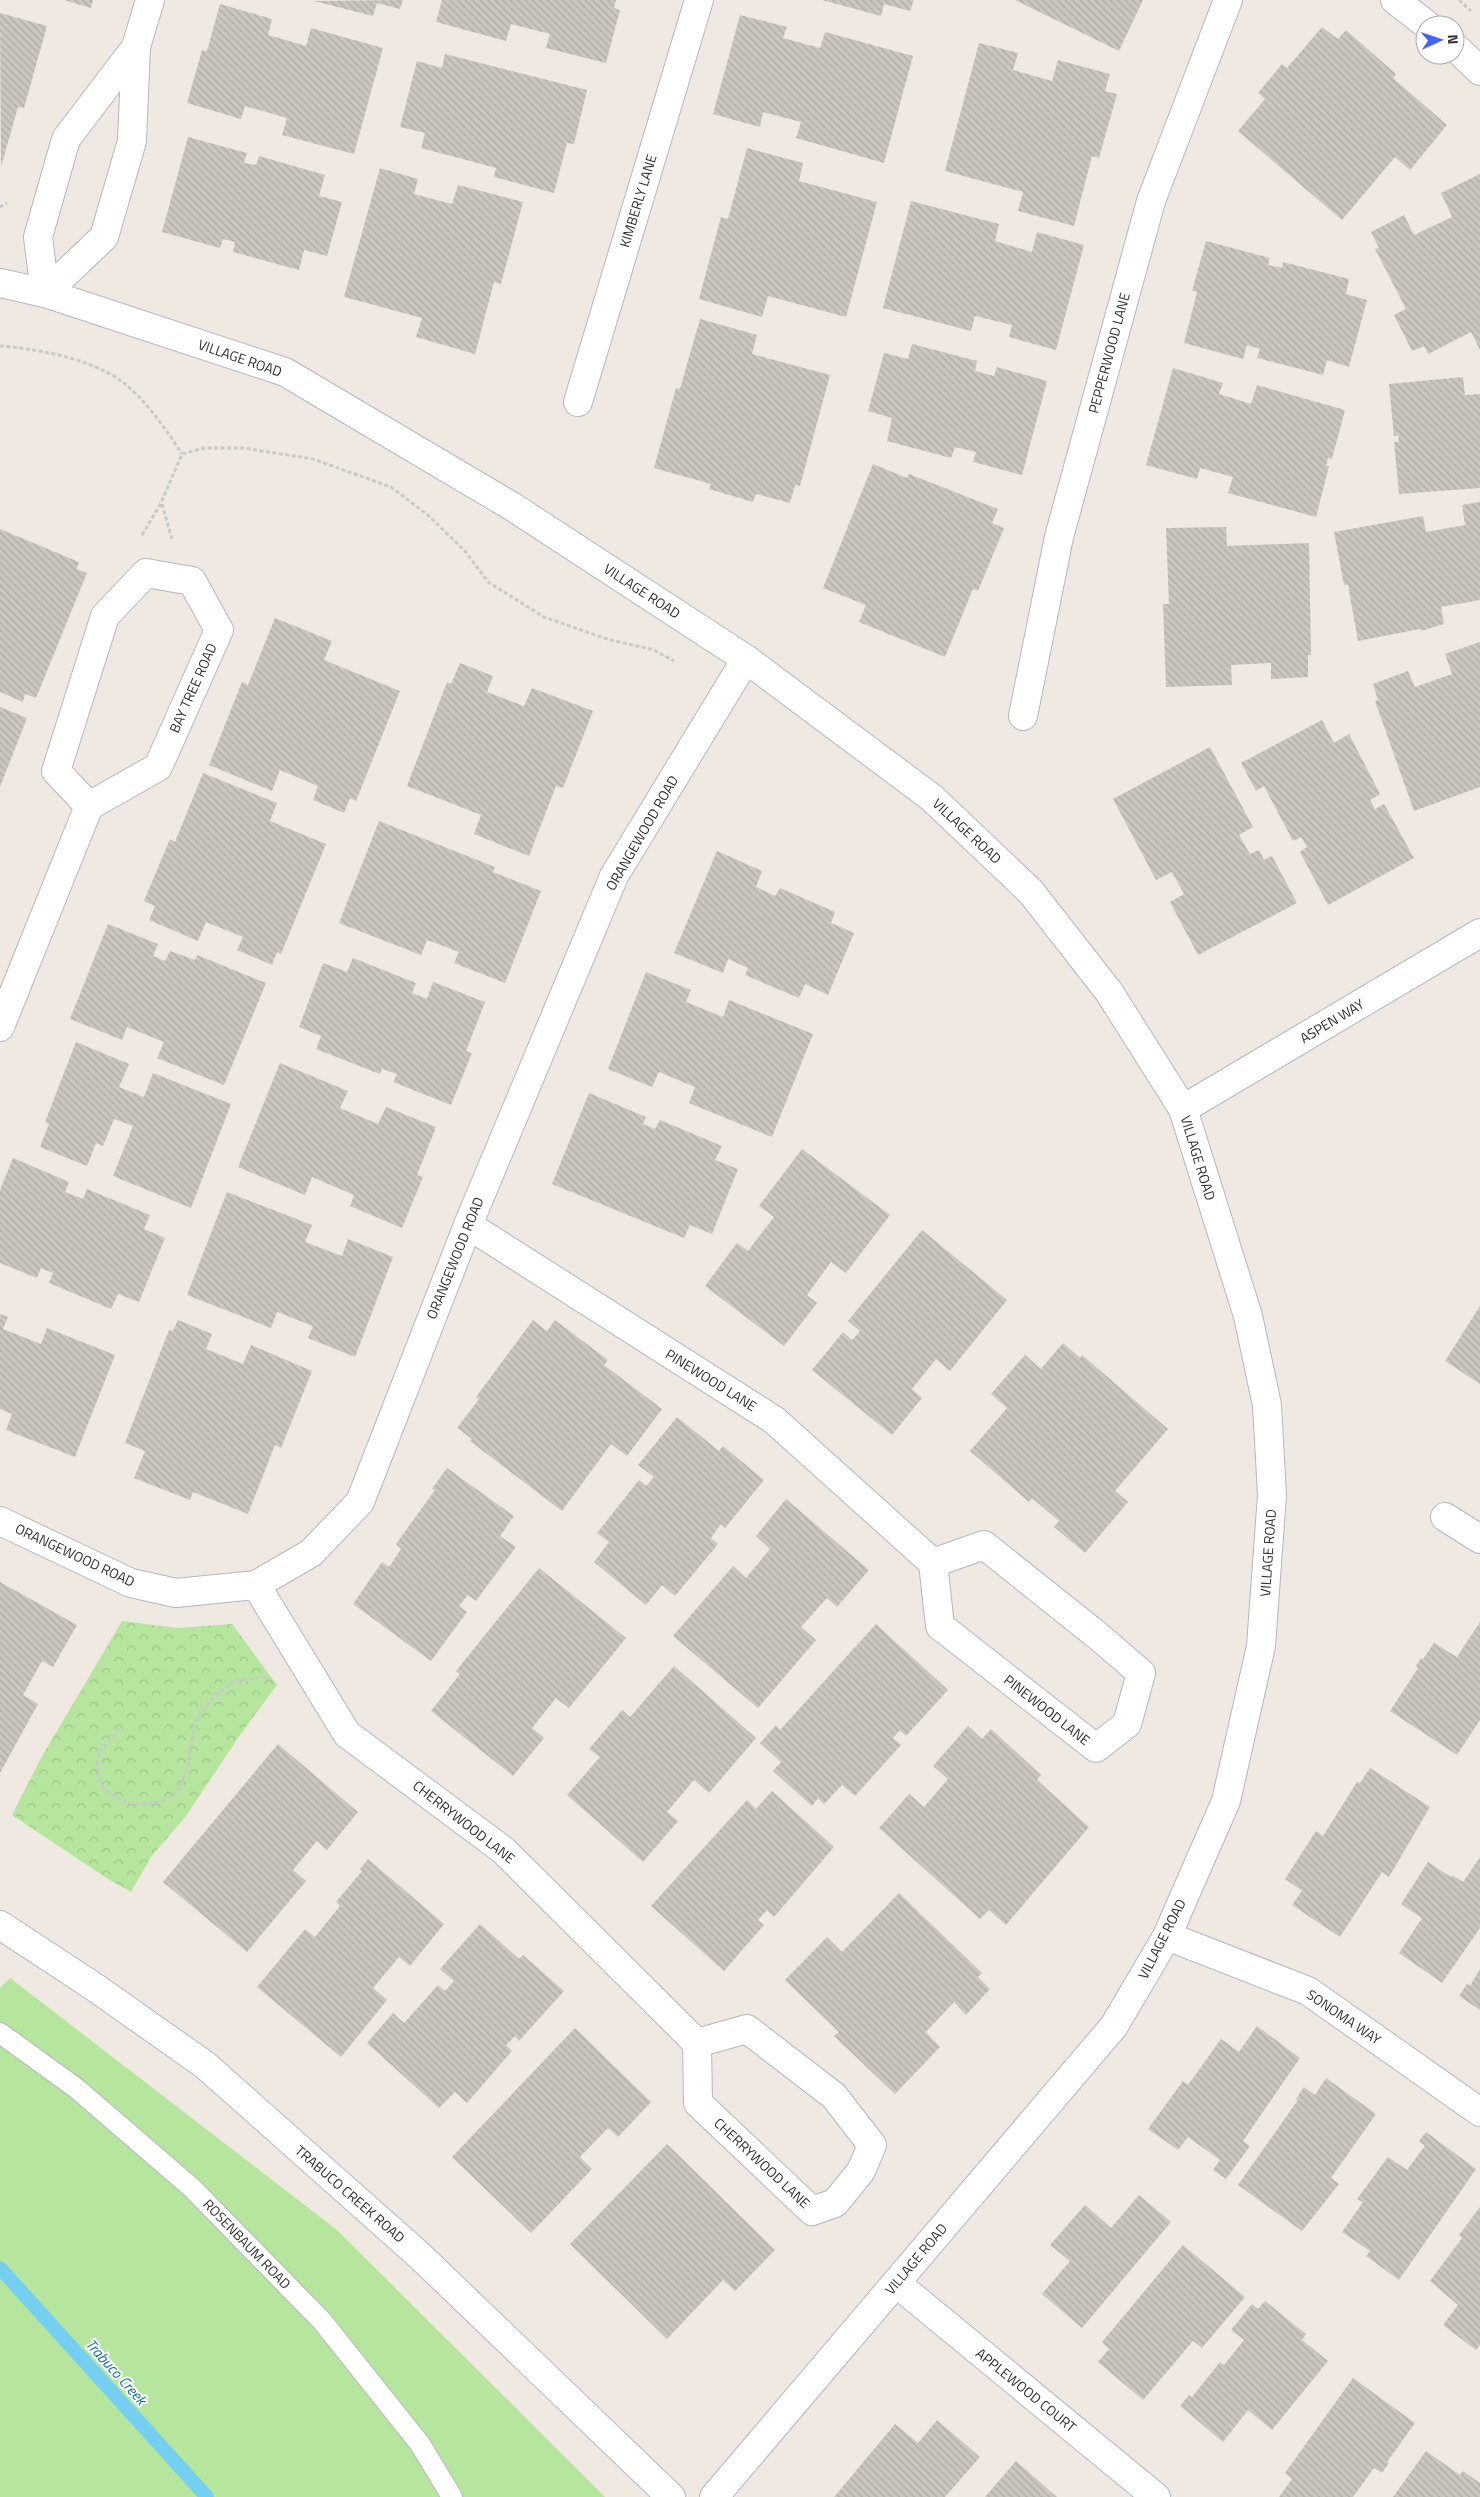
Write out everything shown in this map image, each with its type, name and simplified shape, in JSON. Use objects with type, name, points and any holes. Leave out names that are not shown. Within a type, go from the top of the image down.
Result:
[{"type":"street","points":[[45,293],[104,237],[132,141],[136,47],[150,0]]},
{"type":"street","name":"KIMBERLY LANE","points":[[578,402],[699,0]]},
{"type":"street","name":"PEPPERWOOD LANE","points":[[1023,716],[1059,537],[1151,201],[1228,0]]},
{"type":"street","points":[[1395,0],[1415,16]]},
{"type":"street","points":[[45,293],[38,237],[66,139],[136,47]]},
{"type":"street","points":[[1465,57],[1480,71]]},
{"type":"street","name":"VILLAGE ROAD","points":[[0,283],[45,293],[285,372],[513,507],[746,658],[932,798],[1031,892],[1109,992],[1183,1109],[1248,1316],[1267,1405],[1272,1495],[1261,1646],[1226,1801],[1167,1936],[1114,2026],[714,2497]]},
{"type":"street","name":"BAY TREE ROAD","points":[[146,573],[192,581],[219,630],[158,767],[89,806],[56,771],[105,616],[146,573]]},
{"type":"street","name":"ORANGEWOOD ROAD","points":[[0,1520],[131,1583],[176,1593],[256,1585],[311,1553],[360,1502],[468,1225],[614,876],[746,658]]},
{"type":"street","points":[[0,1027],[89,806]]},
{"type":"street","name":"ASPEN WAY","points":[[1183,1109],[1480,933]]},
{"type":"street","name":"PINEWOOD LANE","points":[[468,1225],[774,1420],[933,1563],[940,1626],[1096,1748],[1127,1724],[1141,1673],[1098,1636],[984,1545],[933,1563]]},
{"type":"street","points":[[1445,1517],[1480,1539]]},
{"type":"street","name":"CHERRYWOOD LANE","points":[[256,1585],[347,1734],[503,1850],[697,2044],[698,2103],[812,2211],[835,2203],[861,2171],[872,2145],[834,2096],[747,2029],[697,2044]]},
{"type":"street","name":"TRABUCO CREEK ROAD","points":[[0,1925],[93,1986],[205,2065],[420,2256],[672,2497]]},
{"type":"street","name":"SONOMA WAY","points":[[1167,1936],[1308,1991],[1480,2112]]},
{"type":"street","name":"APPLEWOOD COURT","points":[[896,2283],[1156,2497]]},
{"type":"lane","name":"ROSENBAUM ROAD","points":[[0,2033],[76,2088],[192,2188],[247,2244],[322,2321],[420,2444],[452,2497]]},
{"type":"path","points":[[0,346],[26,348],[61,356],[104,371],[124,383],[164,426],[182,454]]},
{"type":"path","points":[[182,454],[204,448],[243,448],[313,458],[391,487],[429,516],[453,539],[465,551],[488,582],[544,617],[607,639],[654,650],[728,688]]},
{"type":"path","points":[[138,540],[158,509],[182,454]]},
{"type":"path","points":[[120,1729],[102,1748],[98,1758],[96,1776],[104,1790],[124,1802],[153,1804],[170,1797],[182,1784],[195,1726],[212,1700],[232,1683],[308,1669]]},
{"type":"green space","points":[[122,1621],[177,1628],[232,1624],[277,1685],[240,1735],[186,1816],[151,1857],[131,1892],[108,1879],[12,1815],[41,1758]]},
{"type":"green space","points":[[10,1978],[337,2230],[605,2497],[0,2497],[0,1988]]},
{"type":"building","points":[[64,0],[93,0],[91,8]]},
{"type":"building","points":[[403,0],[400,9],[377,3],[373,16],[314,1]]},
{"type":"building","points":[[442,0],[616,0],[614,8],[620,10],[606,63],[546,48],[550,34],[511,24],[506,41],[436,22]]},
{"type":"building","points":[[822,0],[914,0],[910,11],[884,4],[881,16]]},
{"type":"building","points":[[1015,0],[1143,0],[1119,51]]},
{"type":"building","points":[[220,4],[272,19],[268,35],[306,46],[311,28],[383,48],[354,154],[282,135],[287,118],[245,106],[241,119],[187,103],[202,50],[207,51]]},
{"type":"building","points":[[0,13],[47,26],[24,108],[18,107],[1,167]]},
{"type":"building","points":[[740,15],[787,27],[783,38],[820,48],[825,32],[913,56],[884,163],[796,138],[801,122],[763,112],[760,127],[713,114]]},
{"type":"building","points":[[1322,27],[1338,39],[1346,30],[1396,74],[1393,78],[1447,125],[1410,170],[1395,157],[1342,220],[1238,131],[1265,99],[1258,93],[1282,64],[1287,68]]},
{"type":"building","points":[[979,43],[1018,53],[1013,70],[1052,81],[1058,60],[1110,74],[1105,91],[1117,94],[1099,158],[1092,156],[1074,226],[1018,211],[1023,192],[945,171]]},
{"type":"building","points":[[445,54],[587,90],[574,144],[567,143],[554,193],[494,177],[496,168],[421,148],[425,133],[400,127],[417,61],[442,68]]},
{"type":"building","points":[[188,137],[247,153],[244,163],[256,165],[259,156],[325,175],[319,196],[342,202],[327,256],[304,250],[299,270],[233,252],[235,242],[223,239],[220,248],[162,232]]},
{"type":"building","points":[[747,148],[803,163],[799,181],[877,202],[846,317],[768,296],[762,317],[699,299],[721,217],[728,219]]},
{"type":"building","points":[[380,168],[418,179],[414,194],[452,204],[458,185],[523,202],[501,284],[494,282],[475,354],[416,337],[422,318],[344,297]]},
{"type":"building","points":[[1480,174],[1480,350],[1471,332],[1428,354],[1424,346],[1412,351],[1394,315],[1406,309],[1375,249],[1379,248],[1371,232],[1404,215],[1414,235],[1452,217],[1441,193]]},
{"type":"building","points":[[911,201],[999,224],[995,241],[1032,252],[1037,232],[1084,245],[1056,350],[1009,337],[1012,325],[975,316],[971,331],[883,308]]},
{"type":"building","points":[[1206,241],[1270,258],[1268,265],[1282,268],[1283,262],[1349,279],[1346,294],[1367,300],[1349,367],[1327,360],[1323,375],[1257,358],[1260,349],[1247,345],[1243,359],[1184,343],[1197,292],[1192,291]]},
{"type":"building","points":[[700,319],[757,335],[752,354],[830,375],[800,486],[795,485],[790,503],[756,494],[753,502],[709,489],[711,484],[654,468],[676,388],[680,389]]},
{"type":"building","points":[[912,344],[977,361],[975,371],[994,376],[997,367],[1047,381],[1022,475],[973,462],[976,452],[955,447],[951,458],[887,441],[892,418],[868,411],[884,353],[908,359]]},
{"type":"building","points":[[1173,368],[1223,383],[1219,394],[1251,404],[1257,385],[1345,410],[1332,459],[1328,458],[1326,466],[1329,466],[1316,517],[1228,493],[1233,477],[1200,468],[1197,479],[1146,465]]},
{"type":"building","points":[[1463,377],[1465,395],[1480,394],[1480,488],[1399,494],[1394,442],[1399,442],[1398,435],[1394,436],[1389,384]]},
{"type":"building","points":[[873,464],[907,478],[909,474],[998,509],[992,523],[1004,528],[978,591],[973,589],[945,657],[859,622],[866,605],[823,588]]},
{"type":"building","points":[[1480,502],[1480,600],[1441,607],[1444,624],[1421,631],[1420,629],[1358,641],[1348,585],[1344,585],[1334,532],[1423,516],[1426,532],[1465,525],[1462,505]]},
{"type":"building","points":[[1226,527],[1227,546],[1309,543],[1311,655],[1308,655],[1308,677],[1271,679],[1271,663],[1231,665],[1232,685],[1166,687],[1163,604],[1169,604],[1166,528]]},
{"type":"building","points":[[0,529],[79,562],[77,569],[87,573],[36,698],[25,694],[23,702],[0,692]]},
{"type":"building","points":[[275,618],[332,641],[324,660],[400,691],[356,801],[350,798],[344,813],[313,800],[318,786],[280,770],[272,791],[209,765],[242,682],[248,685]]},
{"type":"building","points":[[1480,642],[1480,787],[1414,811],[1375,701],[1378,700],[1373,684],[1408,671],[1415,687],[1452,674],[1445,654]]},
{"type":"building","points":[[460,663],[493,676],[487,692],[524,706],[532,688],[593,711],[563,788],[556,786],[529,856],[474,834],[481,815],[407,786],[447,682],[451,684]]},
{"type":"building","points":[[0,707],[27,718],[0,787]]},
{"type":"building","points":[[1322,720],[1334,743],[1349,734],[1380,794],[1370,800],[1375,809],[1384,804],[1414,858],[1328,905],[1300,852],[1307,847],[1301,837],[1293,841],[1264,786],[1256,791],[1241,763]]},
{"type":"building","points":[[1210,747],[1253,827],[1239,835],[1250,854],[1259,850],[1264,860],[1272,856],[1297,903],[1198,955],[1170,902],[1184,894],[1172,872],[1156,880],[1113,799]]},
{"type":"building","points":[[203,773],[277,803],[270,821],[326,844],[281,954],[277,952],[272,965],[237,950],[243,937],[206,922],[198,941],[149,920],[155,906],[144,901],[170,839],[175,842]]},
{"type":"building","points":[[379,821],[495,867],[493,872],[541,891],[505,983],[454,963],[459,952],[427,940],[421,955],[339,923]]},
{"type":"building","points":[[717,851],[762,871],[756,887],[775,896],[780,888],[835,912],[831,923],[854,933],[828,995],[805,984],[799,998],[745,975],[748,968],[728,959],[723,973],[674,953]]},
{"type":"building","points":[[108,924],[158,944],[153,956],[165,961],[170,951],[195,960],[197,955],[266,983],[224,1085],[157,1058],[164,1042],[127,1027],[122,1040],[70,1019]]},
{"type":"building","points":[[353,958],[416,983],[412,993],[427,999],[433,982],[485,1002],[466,1051],[472,1053],[451,1105],[393,1082],[397,1074],[382,1069],[380,1074],[316,1049],[321,1036],[299,1027],[323,963],[347,972]]},
{"type":"building","points":[[646,972],[691,990],[686,1002],[723,1017],[729,1000],[813,1034],[772,1137],[689,1103],[695,1087],[659,1072],[652,1087],[608,1069]]},
{"type":"building","points":[[76,1042],[129,1064],[119,1087],[144,1097],[153,1073],[231,1104],[191,1208],[113,1176],[133,1126],[114,1119],[103,1146],[96,1143],[87,1166],[40,1147],[49,1124],[45,1122]]},
{"type":"building","points":[[280,1063],[348,1091],[340,1108],[378,1124],[386,1107],[436,1127],[417,1175],[423,1177],[402,1228],[350,1206],[354,1195],[312,1177],[305,1195],[238,1167]]},
{"type":"building","points":[[589,1093],[646,1117],[643,1124],[655,1129],[660,1120],[722,1146],[715,1160],[738,1169],[712,1234],[690,1225],[684,1238],[552,1184]]},
{"type":"building","points":[[802,1149],[890,1215],[846,1273],[831,1262],[807,1295],[817,1303],[784,1346],[705,1286],[737,1243],[748,1251],[774,1217],[759,1206]]},
{"type":"building","points":[[13,1158],[69,1182],[65,1192],[83,1199],[87,1189],[150,1215],[144,1229],[165,1238],[139,1302],[118,1294],[111,1309],[49,1283],[53,1273],[41,1268],[37,1278],[0,1263],[0,1190]]},
{"type":"building","points":[[227,1192],[312,1225],[305,1242],[342,1256],[348,1239],[393,1257],[355,1357],[308,1338],[313,1326],[277,1312],[271,1328],[187,1295]]},
{"type":"building","points":[[922,1230],[1007,1300],[950,1371],[936,1359],[912,1389],[922,1398],[892,1435],[812,1370],[843,1332],[852,1340],[860,1331],[848,1321]]},
{"type":"building","points":[[1480,1306],[1480,1384],[1445,1361]]},
{"type":"building","points":[[0,1314],[8,1317],[3,1329],[41,1344],[47,1328],[115,1355],[75,1457],[6,1430],[12,1414],[0,1409]]},
{"type":"building","points":[[178,1320],[212,1334],[206,1349],[243,1364],[251,1345],[312,1371],[281,1448],[275,1445],[248,1514],[193,1492],[190,1500],[134,1478],[145,1451],[125,1443],[169,1330],[173,1331]]},
{"type":"building","points":[[533,1320],[547,1331],[555,1320],[608,1360],[604,1365],[662,1409],[627,1456],[611,1444],[562,1511],[470,1441],[472,1439],[457,1428],[479,1399],[476,1397]]},
{"type":"building","points":[[1063,1343],[1080,1358],[1082,1355],[1168,1429],[1115,1491],[1128,1502],[1085,1553],[1054,1527],[1059,1521],[1032,1498],[1029,1502],[970,1451],[1007,1408],[991,1394],[1025,1355],[1041,1369]]},
{"type":"building","points":[[677,1417],[719,1451],[723,1446],[764,1480],[725,1528],[721,1524],[711,1538],[718,1544],[675,1596],[662,1585],[646,1605],[594,1562],[609,1542],[597,1533],[639,1480],[646,1486],[654,1477],[638,1465]]},
{"type":"building","points":[[447,1468],[514,1516],[500,1536],[516,1547],[476,1601],[468,1595],[459,1606],[467,1612],[431,1661],[353,1604],[382,1562],[389,1567],[401,1549],[396,1544],[435,1490],[432,1489]]},
{"type":"building","points":[[786,1499],[869,1570],[837,1607],[827,1598],[801,1627],[816,1640],[758,1708],[673,1636],[733,1566],[746,1578],[770,1549],[756,1536]]},
{"type":"building","points":[[539,1568],[626,1638],[569,1708],[556,1698],[532,1728],[544,1738],[513,1776],[431,1711],[460,1674],[456,1671]]},
{"type":"building","points":[[0,1582],[77,1625],[53,1667],[42,1661],[23,1695],[38,1704],[0,1773]]},
{"type":"building","points":[[1480,1622],[1480,1720],[1457,1755],[1390,1711],[1418,1668],[1416,1666],[1421,1658],[1423,1659],[1434,1643],[1457,1657]]},
{"type":"building","points":[[876,1624],[948,1690],[906,1736],[900,1730],[893,1738],[901,1745],[855,1796],[842,1785],[824,1804],[818,1798],[812,1806],[773,1771],[781,1762],[760,1743],[776,1725],[780,1730]]},
{"type":"building","points":[[674,1666],[756,1738],[709,1793],[694,1780],[667,1812],[678,1821],[643,1862],[567,1795],[600,1757],[589,1749],[622,1710],[630,1717]]},
{"type":"building","points":[[968,1726],[982,1739],[991,1729],[1041,1775],[1037,1780],[1089,1827],[1006,1925],[989,1910],[980,1919],[879,1828],[909,1794],[924,1807],[948,1779],[933,1766]]},
{"type":"building","points":[[278,1744],[358,1812],[327,1850],[317,1841],[293,1870],[306,1881],[247,1952],[163,1882]]},
{"type":"building","points":[[1370,1768],[1430,1807],[1389,1877],[1382,1872],[1340,1937],[1292,1905],[1302,1891],[1285,1879],[1316,1831],[1323,1836],[1357,1782],[1360,1783]]},
{"type":"building","points":[[772,1791],[834,1847],[774,1917],[767,1910],[758,1920],[764,1925],[724,1971],[651,1906],[747,1800],[756,1809]]},
{"type":"building","points":[[1480,1857],[1480,1928],[1442,1983],[1399,1953],[1422,1918],[1401,1904],[1428,1862],[1451,1877],[1452,1875],[1463,1882]]},
{"type":"building","points":[[368,1859],[444,1924],[410,1966],[399,1957],[373,1988],[387,2000],[341,2057],[257,1987],[305,1929],[315,1937],[340,1906],[336,1902],[362,1871],[360,1869]]},
{"type":"building","points":[[899,1893],[982,1973],[978,1977],[990,1989],[966,2015],[954,2002],[926,2032],[940,2047],[895,2094],[834,2036],[839,2032],[785,1980],[827,1937],[842,1952]]},
{"type":"building","points":[[480,1924],[519,1959],[523,1955],[564,1991],[519,2041],[515,2036],[506,2045],[512,2051],[467,2103],[455,2092],[439,2108],[367,2043],[393,2013],[404,2023],[438,1985],[445,1991],[454,1981],[440,1969]]},
{"type":"building","points":[[1480,1969],[1480,2010],[1459,1996],[1467,1984],[1470,1986]]},
{"type":"building","points":[[1257,2026],[1300,2058],[1243,2141],[1250,2146],[1226,2179],[1213,2170],[1220,2160],[1188,2137],[1178,2150],[1148,2129],[1183,2081],[1188,2085],[1221,2039],[1239,2052]]},
{"type":"building","points":[[575,2028],[651,2102],[618,2137],[608,2128],[580,2157],[592,2169],[531,2233],[452,2157]]},
{"type":"building","points":[[1326,2078],[1376,2114],[1331,2178],[1339,2184],[1302,2231],[1238,2185],[1298,2100],[1296,2099],[1304,2087],[1315,2095]]},
{"type":"building","points":[[1426,2132],[1476,2169],[1399,2280],[1366,2256],[1370,2251],[1342,2232],[1363,2202],[1357,2199],[1388,2157],[1407,2170],[1425,2146],[1419,2141]]},
{"type":"building","points":[[667,2144],[775,2250],[735,2291],[723,2280],[667,2339],[570,2244]]},
{"type":"building","points":[[1139,2195],[1171,2222],[1082,2328],[1042,2294],[1070,2261],[1050,2245],[1085,2205],[1111,2228]]},
{"type":"building","points":[[1480,2207],[1480,2345],[1476,2350],[1443,2325],[1458,2305],[1430,2281],[1462,2238],[1459,2235]]},
{"type":"building","points":[[1183,2245],[1245,2297],[1202,2348],[1193,2341],[1143,2400],[1098,2362],[1109,2349],[1102,2342]]},
{"type":"building","points":[[1265,2301],[1306,2334],[1302,2340],[1328,2361],[1272,2430],[1248,2410],[1223,2442],[1180,2406],[1189,2395],[1192,2397],[1220,2362],[1224,2365],[1244,2340],[1231,2330],[1252,2304],[1258,2309]]},
{"type":"building","points":[[1353,2378],[1415,2423],[1387,2462],[1389,2463],[1382,2473],[1374,2468],[1353,2497],[1279,2497],[1292,2479],[1285,2473]]},
{"type":"building","points":[[937,2420],[980,2457],[945,2497],[834,2497],[895,2424],[918,2443]]},
{"type":"building","points":[[1426,2451],[1460,2475],[1463,2471],[1480,2483],[1480,2497],[1393,2497]]},
{"type":"building","points":[[1016,2461],[1057,2497],[985,2497]]},
{"type":"waterway","name":"Trabuco Creek","points":[[0,2268],[207,2497]]}]
